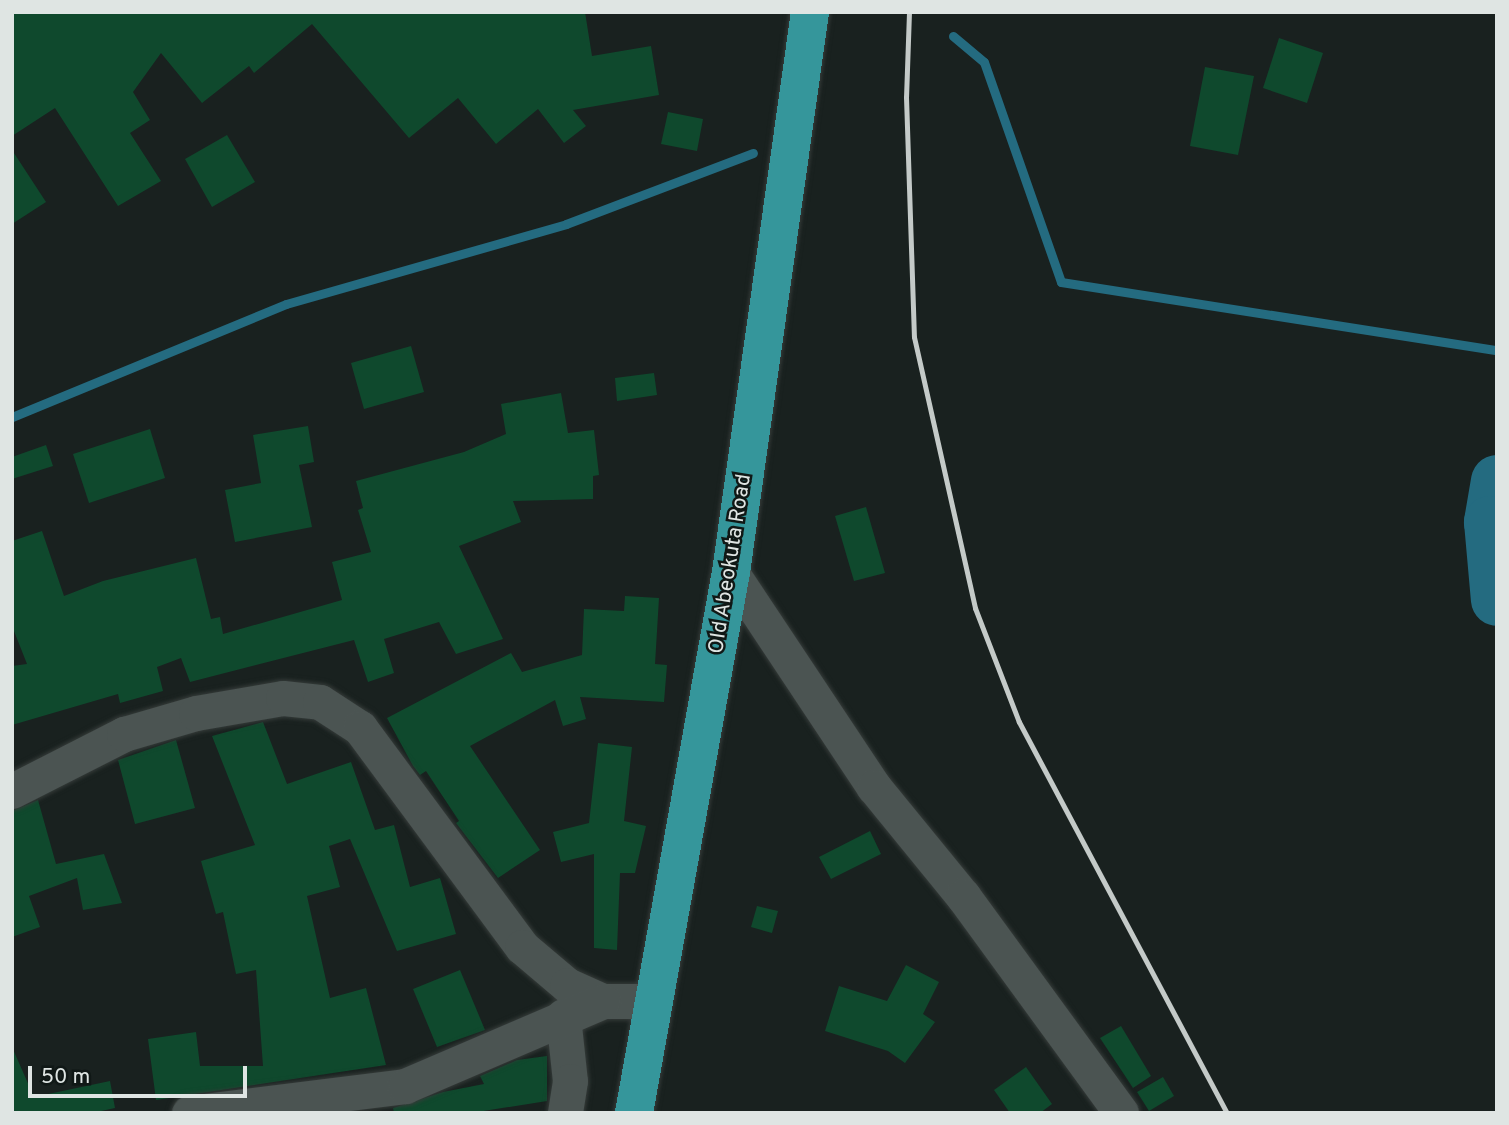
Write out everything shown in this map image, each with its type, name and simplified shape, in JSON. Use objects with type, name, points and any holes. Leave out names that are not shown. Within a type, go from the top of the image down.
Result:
[{"type":"highway","name":"Old Abeokuta Road","points":[[634,1113],[731,572],[810,12]]},
{"type":"street","points":[[731,572],[874,787],[962,896],[1121,1113]]},
{"type":"street","points":[[12,791],[124,734],[196,712],[283,698],[320,702],[360,728],[522,947],[567,985],[603,1001]]},
{"type":"street","points":[[190,1113],[405,1086],[603,1001],[653,1001]]},
{"type":"street","points":[[563,1016],[570,1081],[565,1113]]},
{"type":"building","points":[[12,12],[585,12],[592,56],[651,46],[659,95],[573,110],[586,126],[564,143],[538,109],[496,144],[458,98],[409,138],[312,24],[254,73],[249,66],[202,103],[161,53],[133,92],[150,120],[130,133],[161,181],[118,206],[55,108],[12,136]]},
{"type":"building","points":[[1279,38],[1323,53],[1307,103],[1263,88]]},
{"type":"building","points":[[1205,67],[1254,76],[1238,155],[1190,146]]},
{"type":"building","points":[[668,112],[703,119],[697,151],[661,144]]},
{"type":"building","points":[[227,135],[255,182],[212,207],[185,159]]},
{"type":"building","points":[[12,150],[46,202],[12,224]]},
{"type":"building","points":[[411,346],[424,392],[364,409],[351,363]]},
{"type":"building","points":[[654,373],[657,395],[617,401],[615,378]]},
{"type":"building","points":[[561,393],[568,433],[594,430],[599,475],[593,476],[593,499],[513,501],[521,522],[459,546],[503,639],[456,654],[439,622],[384,639],[394,673],[368,682],[354,640],[190,682],[181,658],[157,667],[163,691],[120,703],[118,694],[12,725],[12,666],[27,664],[12,626],[12,541],[42,531],[64,596],[103,581],[196,558],[211,619],[220,617],[223,634],[342,600],[332,562],[371,552],[358,510],[363,508],[356,481],[464,452],[506,434],[501,404]]},
{"type":"building","points":[[308,426],[314,462],[299,465],[312,527],[235,542],[225,490],[261,483],[253,435]]},
{"type":"building","points":[[150,429],[165,478],[89,503],[73,454]]},
{"type":"building","points":[[46,445],[53,466],[12,479],[12,457]]},
{"type":"building","points":[[866,507],[885,573],[854,581],[835,516]]},
{"type":"building","points":[[625,596],[659,598],[655,664],[667,665],[664,702],[580,697],[586,719],[563,726],[555,700],[470,746],[540,850],[498,878],[456,823],[459,821],[426,771],[420,775],[413,766],[387,718],[511,653],[522,672],[582,655],[584,609],[624,611]]},
{"type":"building","points":[[263,722],[287,784],[351,762],[375,830],[394,825],[410,887],[440,878],[456,934],[397,951],[350,839],[329,846],[340,887],[307,896],[330,998],[366,988],[386,1065],[156,1100],[148,1039],[196,1032],[200,1066],[263,1066],[256,970],[236,974],[223,912],[216,914],[201,861],[255,845],[212,736]]},
{"type":"building","points":[[176,740],[195,808],[135,824],[118,760]]},
{"type":"building","points":[[598,743],[632,747],[624,821],[646,826],[635,873],[620,873],[617,950],[594,948],[594,854],[561,862],[553,832],[589,823]]},
{"type":"building","points":[[38,800],[56,864],[104,854],[122,903],[83,910],[77,878],[29,896],[40,927],[12,937],[12,811]]},
{"type":"building","points":[[870,831],[881,854],[831,879],[819,857]]},
{"type":"building","points":[[757,906],[778,911],[772,933],[751,927]]},
{"type":"building","points":[[906,965],[939,982],[923,1014],[935,1022],[905,1063],[888,1051],[825,1031],[839,986],[887,1001]]},
{"type":"building","points":[[460,970],[485,1030],[437,1047],[413,989]]},
{"type":"building","points":[[1121,1026],[1151,1076],[1133,1088],[1100,1038]]},
{"type":"building","points":[[12,1047],[34,1097],[110,1081],[115,1108],[92,1113],[12,1113]]},
{"type":"building","points":[[547,1056],[547,1101],[471,1113],[394,1113],[393,1108],[443,1092],[484,1084],[480,1076],[517,1060]]},
{"type":"building","points":[[1026,1067],[1052,1104],[1040,1113],[1010,1113],[994,1090]]},
{"type":"building","points":[[1163,1077],[1174,1096],[1149,1111],[1137,1092]]},
{"type":"waterway","points":[[953,36],[984,62],[1061,282],[1497,350]]},
{"type":"waterway","points":[[12,417],[286,304],[566,224],[753,153]]},
{"type":"waterway","points":[[1497,481],[1490,522],[1497,600]]},
{"type":"railway","points":[[909,12],[906,97],[914,337],[975,608],[1019,722],[1227,1113]]}]
